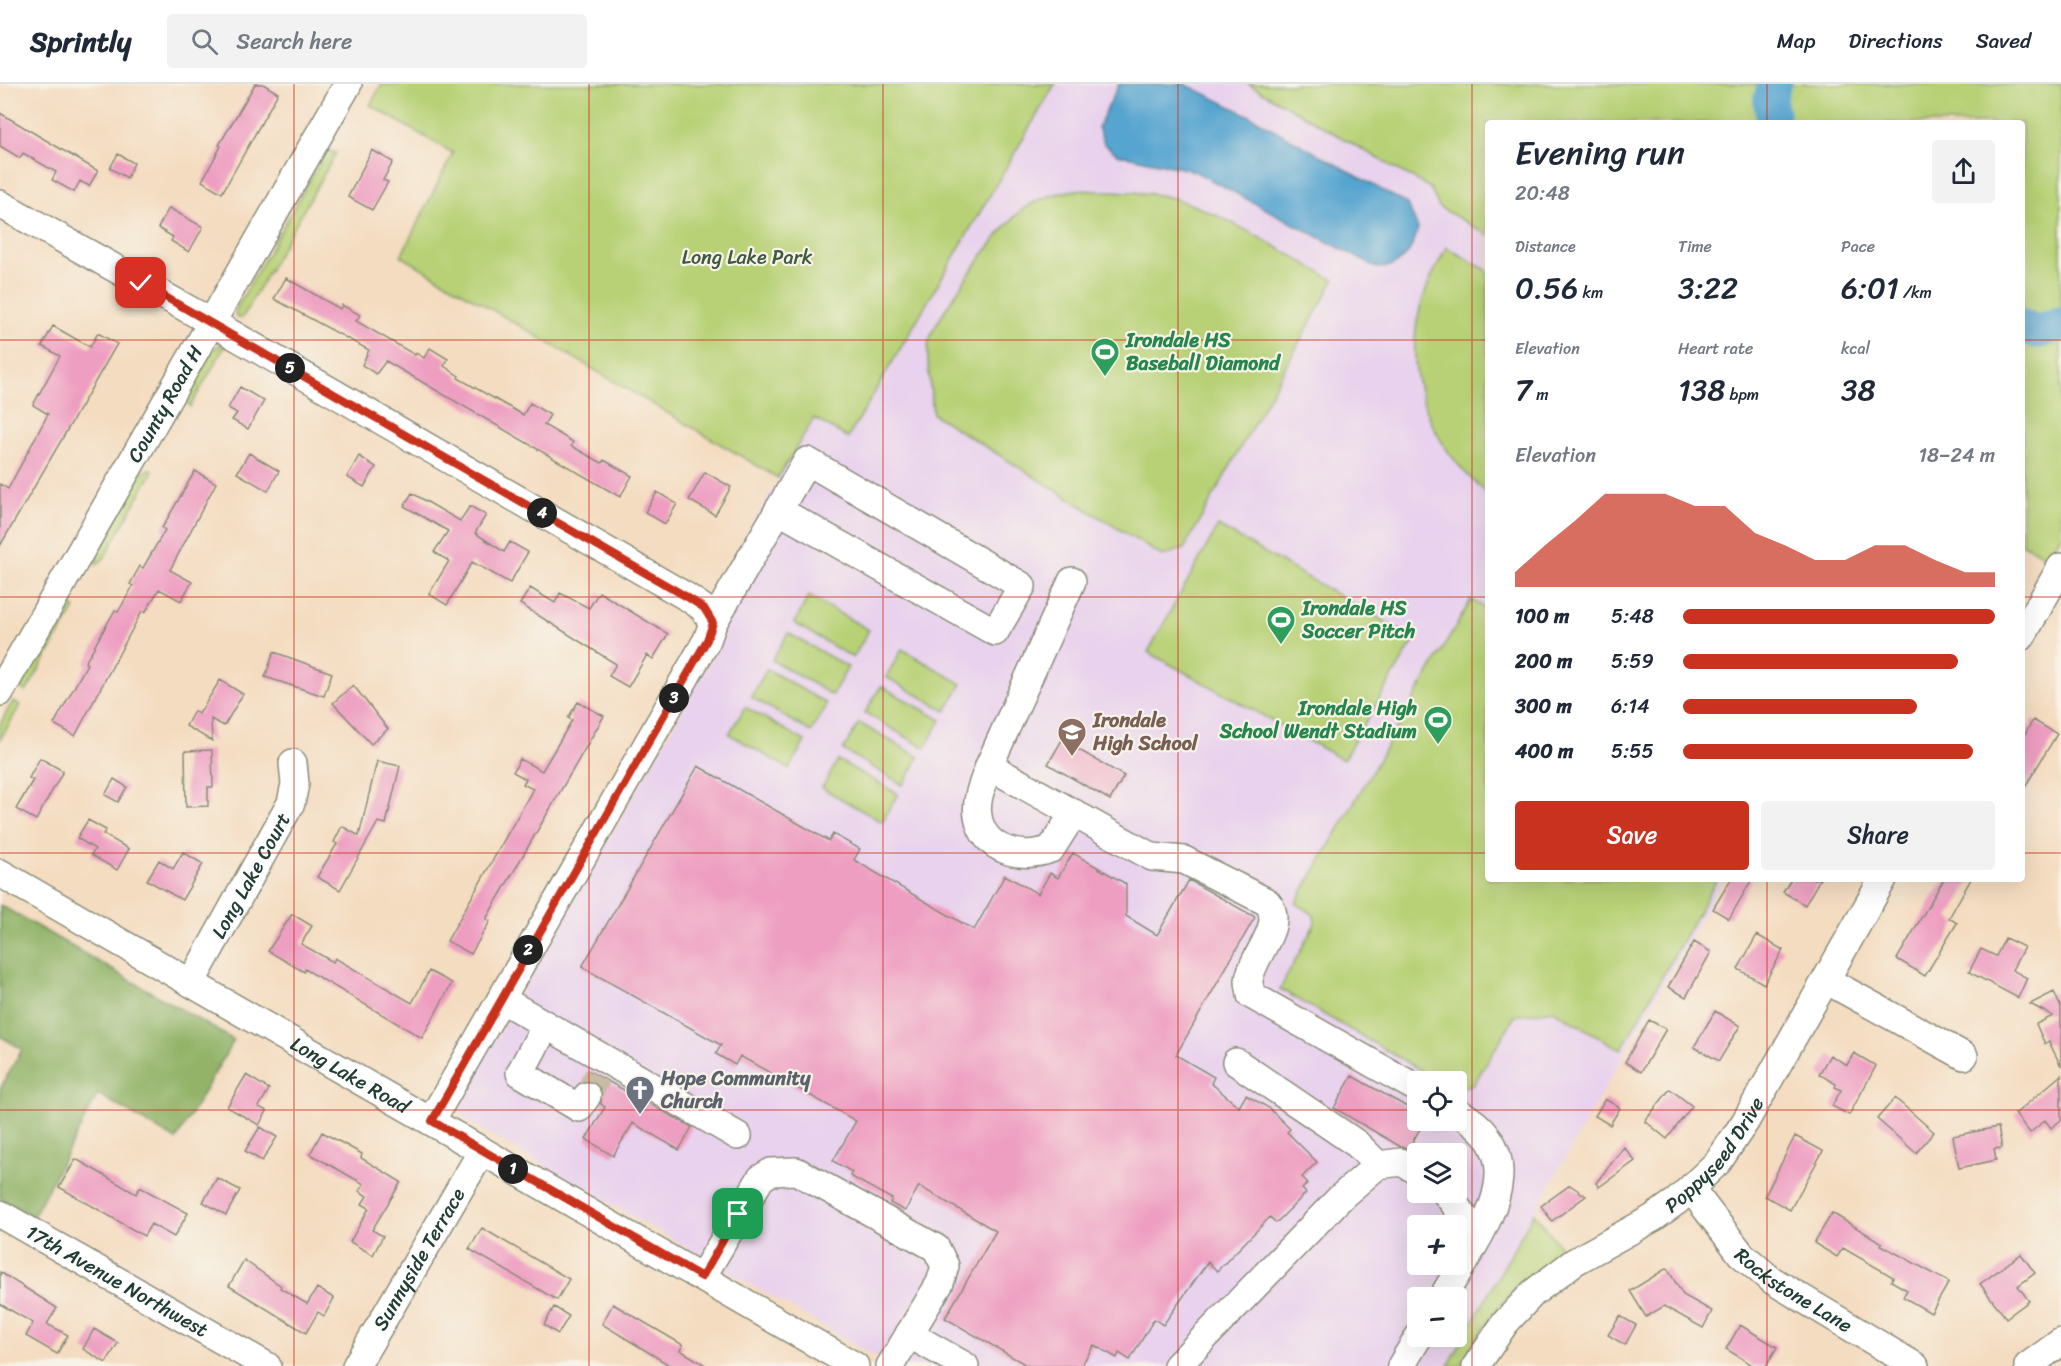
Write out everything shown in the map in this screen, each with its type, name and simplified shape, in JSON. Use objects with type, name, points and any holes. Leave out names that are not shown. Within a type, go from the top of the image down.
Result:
[{"type":"street","name":"County Road H","points":[[0,692],[348,84]]},
{"type":"street","points":[[0,204],[211,322],[687,597],[704,608],[713,623]]},
{"type":"street","points":[[432,1121],[707,640],[713,623],[778,510],[807,461],[1022,586],[995,632],[778,510]]},
{"type":"street","points":[[2025,631],[2061,567]]},
{"type":"street","points":[[1072,581],[989,766],[978,798],[978,815],[982,830],[992,843],[1026,855],[1051,849],[1074,813]]},
{"type":"street","name":"Long Lake Court","points":[[191,983],[291,803],[295,784],[293,763]]},
{"type":"street","points":[[989,766],[1152,857],[1184,860],[1267,902],[1274,914],[1274,922],[1254,965],[1249,981],[1251,995],[1407,1083]]},
{"type":"street","name":"Long Lake Road","points":[[0,873],[855,1366]]},
{"type":"street","name":"Poppyseed Drive","points":[[1476,1366],[1505,1323],[1533,1293],[1574,1262],[1653,1218],[1691,1189],[1718,1162],[1735,1138],[1881,882]]},
{"type":"street","points":[[1826,980],[1964,1056]]},
{"type":"street","points":[[501,999],[546,1025],[598,1077],[738,1136]]},
{"type":"street","points":[[546,1025],[520,1073],[579,1108],[598,1077]]},
{"type":"street","points":[[1236,1062],[1357,1144],[1378,1165]]},
{"type":"street","points":[[1448,1287],[1491,1212],[1501,1175],[1497,1149],[1488,1134],[1475,1121],[1467,1117]]},
{"type":"street","name":"Sunnyside Terrace","points":[[356,1366],[482,1151]]},
{"type":"street","points":[[1177,1366],[1342,1196],[1378,1165],[1401,1162],[1407,1165]]},
{"type":"street","points":[[702,1277],[761,1178],[771,1172],[796,1171],[936,1248],[945,1266],[940,1283],[890,1366]]},
{"type":"street","name":"Rockstone Lane","points":[[1691,1189],[1741,1254],[1770,1278],[1916,1366]]},
{"type":"street","points":[[1453,1203],[1465,1218],[1469,1252]]},
{"type":"street","name":"17th Avenue Northwest","points":[[0,1214],[267,1366]]},
{"type":"street","points":[[909,1334],[965,1366]]},
{"type":"street","points":[[2028,1366],[2061,1342]]},
{"type":"street","points":[[1401,1366],[1412,1347]]},
{"type":"shaded area","name":"Irondale High School","points":[[1055,84],[1248,84],[1430,188],[1439,207],[1485,233],[1485,882],[1721,882],[1467,1332],[1467,1287],[1407,1287],[1407,1347],[1459,1347],[1448,1366],[892,1366],[466,1120],[459,1107],[463,1095],[724,637],[722,612],[711,594],[814,418],[848,437]]},
{"type":"green space","name":"Long Lake Park","points":[[382,84],[1055,84],[848,438],[814,418],[778,478],[401,256],[453,153],[370,105]]},
{"type":"green space","points":[[1248,84],[2061,84],[2061,536],[2048,558],[2025,545],[2025,120],[1485,120],[1485,233],[1439,207],[1430,188]]},
{"type":"green space","points":[[327,150],[336,153],[242,318],[237,318],[235,314],[237,307]]},
{"type":"green space","name":"Irondale HS Baseball Diamond","points":[[1076,190],[1139,193],[1176,199],[1237,226],[1334,280],[1184,549],[1162,556],[933,414],[928,347],[944,312],[972,270],[1015,217],[1025,208],[1043,198]]},
{"type":"green space","points":[[1446,247],[1485,269],[1485,491],[1467,475],[1449,453],[1424,404],[1417,377],[1415,349],[1417,321],[1427,287]]},
{"type":"green space","points":[[218,346],[225,346],[190,407],[185,398],[212,350]]},
{"type":"green space","points":[[148,469],[153,471],[104,558],[96,565],[96,554],[142,472]]},
{"type":"green space","name":"Irondale HS Soccer Pitch","points":[[1218,526],[1415,639],[1343,760],[1148,652]]},
{"type":"green space","points":[[809,596],[869,630],[853,658],[794,623]]},
{"type":"green space","name":"Irondale High School Wendt Stadium","points":[[1471,600],[1485,608],[1485,882],[1715,882],[1621,1050],[1553,1010],[1515,1016],[1473,1085],[1467,1086],[1467,1071],[1422,1071],[1280,989],[1315,923],[1314,915],[1296,903]]},
{"type":"green space","points":[[68,604],[75,608],[26,692],[20,688]]},
{"type":"green space","points":[[788,633],[848,667],[832,695],[772,660]]},
{"type":"green space","points":[[902,649],[962,684],[946,711],[886,677]]},
{"type":"green space","points":[[767,669],[827,704],[811,732],[751,697]]},
{"type":"green space","points":[[881,686],[941,720],[925,748],[865,713]]},
{"type":"green space","points":[[13,701],[20,705],[0,740],[0,724]]},
{"type":"green space","points":[[745,707],[805,741],[789,769],[729,734]]},
{"type":"green space","points":[[859,723],[919,757],[903,785],[843,750]]},
{"type":"green space","points":[[838,760],[898,794],[882,822],[822,788]]},
{"type":"green space","points":[[0,905],[234,1040],[176,1140],[98,1094],[33,1217],[0,1198],[0,1089],[22,1049],[0,1036]]},
{"type":"green space","points":[[1534,1213],[1565,1253],[1527,1279],[1504,1301],[1460,1366],[1448,1366],[1459,1347],[1467,1347],[1467,1332]]},
{"type":"water","points":[[1119,84],[1185,84],[1250,116],[1407,204],[1418,228],[1413,244],[1400,261],[1377,268],[1194,171],[1117,154],[1104,144],[1098,127]]},
{"type":"building","points":[[255,84],[263,84],[278,93],[222,193],[202,181],[221,146],[219,145]]},
{"type":"building","points":[[0,113],[98,171],[89,186],[80,181],[74,192],[52,180],[56,172],[23,153],[20,158],[0,146]]},
{"type":"building","points":[[372,150],[393,162],[383,180],[388,182],[372,210],[348,197]]},
{"type":"building","points":[[118,154],[134,163],[127,178],[110,168]]},
{"type":"building","points":[[169,208],[203,227],[189,252],[171,241],[173,237],[158,228]]},
{"type":"building","points":[[286,278],[340,309],[342,305],[360,315],[356,321],[415,355],[416,353],[424,358],[430,348],[448,359],[444,366],[459,376],[458,378],[523,415],[530,403],[550,415],[544,425],[573,442],[571,446],[602,463],[604,460],[632,476],[620,497],[386,361],[376,374],[362,365],[369,350],[274,299]]},
{"type":"building","points":[[53,326],[90,347],[98,333],[117,344],[0,546],[0,484],[8,489],[48,414],[33,405],[60,356],[42,346]]},
{"type":"building","points":[[240,387],[264,401],[248,429],[232,420],[237,413],[228,408]]},
{"type":"building","points":[[249,453],[279,471],[268,491],[237,473]]},
{"type":"building","points":[[359,456],[376,467],[364,487],[347,477]]},
{"type":"building","points":[[195,471],[216,483],[170,570],[192,582],[181,601],[159,589],[145,613],[142,611],[75,736],[54,724],[87,664],[85,663],[115,610],[118,612],[133,586],[130,584],[140,566],[143,568],[165,530],[162,528]]},
{"type":"building","points":[[705,472],[731,487],[715,515],[689,500]]},
{"type":"building","points":[[657,492],[677,504],[665,524],[645,512]]},
{"type":"building","points":[[412,493],[460,521],[470,506],[486,515],[475,533],[504,552],[510,542],[528,552],[510,583],[472,562],[447,605],[429,594],[449,561],[434,552],[448,531],[404,506]]},
{"type":"building","points":[[530,588],[555,603],[560,593],[589,608],[599,592],[668,634],[653,659],[647,655],[628,687],[609,676],[616,664],[520,604]]},
{"type":"building","points":[[274,652],[332,673],[324,696],[265,677]]},
{"type":"building","points":[[220,680],[243,694],[224,726],[211,719],[212,741],[186,726],[194,711],[199,714]]},
{"type":"building","points":[[353,685],[388,729],[371,744],[333,703]]},
{"type":"building","points":[[578,702],[604,716],[486,919],[490,921],[471,954],[447,941],[533,789],[523,784],[526,779],[513,772],[520,759],[542,771],[572,720],[568,718]]},
{"type":"building","points":[[2033,720],[2057,734],[2025,787],[2025,735]]},
{"type":"building","points":[[1062,740],[1124,776],[1110,800],[1048,764]]},
{"type":"building","points":[[212,750],[213,787],[208,787],[208,806],[186,807],[185,751]]},
{"type":"building","points":[[40,758],[63,771],[36,820],[16,809],[33,780],[29,778]]},
{"type":"building","points":[[377,761],[400,766],[386,824],[378,822],[340,890],[317,877],[337,844],[334,842],[342,826],[359,836]]},
{"type":"building","points":[[698,766],[829,841],[833,834],[860,849],[854,860],[974,930],[1005,875],[1038,894],[1050,873],[1058,878],[1073,853],[1126,884],[1126,916],[1157,935],[1189,880],[1255,917],[1176,1055],[1214,1077],[1211,1083],[1239,1107],[1246,1095],[1269,1108],[1290,1129],[1287,1132],[1317,1162],[1302,1177],[1308,1183],[1302,1189],[1306,1193],[1276,1223],[1270,1217],[1217,1271],[1208,1262],[1163,1325],[1154,1319],[1130,1360],[1119,1353],[1117,1358],[1094,1345],[1081,1366],[1028,1366],[945,1318],[996,1231],[919,1186],[905,1211],[890,1203],[892,1199],[850,1176],[852,1172],[833,1161],[856,1121],[740,1056],[735,1065],[716,1054],[721,1045],[582,967]]},
{"type":"building","points":[[114,779],[127,787],[118,802],[105,795]]},
{"type":"building","points":[[88,820],[106,830],[103,834],[129,849],[117,870],[91,855],[95,849],[77,838]]},
{"type":"building","points":[[183,852],[203,864],[182,900],[147,880],[159,860],[173,869]]},
{"type":"building","points":[[1729,882],[1750,882],[1729,919],[1713,909]]},
{"type":"building","points":[[1789,882],[1818,882],[1805,905],[1783,892]]},
{"type":"building","points":[[1942,882],[1969,882],[1949,918],[1957,923],[1925,976],[1897,959]]},
{"type":"building","points":[[292,914],[312,926],[301,944],[333,962],[335,958],[412,1003],[429,971],[452,983],[422,1038],[305,969],[304,972],[268,951]]},
{"type":"building","points":[[1757,935],[1783,950],[1764,984],[1738,969]]},
{"type":"building","points":[[2005,938],[2024,947],[2012,970],[2027,978],[2018,998],[1969,972],[1981,949],[1996,956]]},
{"type":"building","points":[[1694,942],[1711,952],[1686,997],[1668,987]]},
{"type":"building","points":[[2054,992],[2061,1008],[2061,1066],[2049,1042],[2045,1044],[2036,1024],[2053,1016],[2030,1004]]},
{"type":"building","points":[[1715,1011],[1740,1026],[1719,1061],[1694,1047]]},
{"type":"building","points":[[1649,1020],[1666,1029],[1641,1072],[1625,1062]]},
{"type":"building","points":[[1854,1053],[1876,1066],[1849,1115],[1832,1106],[1841,1090],[1835,1087],[1836,1084],[1819,1074],[1830,1055],[1847,1065]]},
{"type":"building","name":"Hope Community Church","points":[[589,1071],[692,1127],[679,1150],[633,1123],[613,1156],[586,1139],[605,1107],[601,1104],[601,1089],[595,1083],[583,1081]]},
{"type":"building","points":[[246,1075],[269,1089],[259,1107],[267,1111],[259,1125],[227,1107]]},
{"type":"building","points":[[2061,1075],[2061,1120],[2051,1128],[2045,1120],[2030,1133],[2015,1114]]},
{"type":"building","points":[[1352,1076],[1407,1107],[1407,1131],[1419,1131],[1412,1143],[1407,1143],[1407,1148],[1401,1147],[1334,1108]]},
{"type":"building","points":[[1670,1089],[1692,1106],[1667,1139],[1645,1121]]},
{"type":"building","points":[[1895,1098],[1934,1132],[1916,1153],[1877,1119]]},
{"type":"building","points":[[1605,1099],[1620,1108],[1610,1125],[1595,1116]]},
{"type":"building","points":[[260,1127],[277,1137],[262,1161],[245,1151]]},
{"type":"building","points":[[1998,1127],[2002,1148],[1994,1149],[1996,1160],[1959,1168],[1953,1136]]},
{"type":"building","points":[[322,1132],[362,1154],[361,1158],[401,1182],[372,1230],[383,1236],[373,1255],[350,1242],[369,1208],[362,1204],[367,1196],[359,1191],[364,1184],[310,1154]]},
{"type":"building","points":[[1795,1136],[1823,1151],[1790,1210],[1765,1196]]},
{"type":"building","points":[[1624,1147],[1635,1161],[1599,1187],[1596,1183]]},
{"type":"building","points":[[76,1159],[136,1194],[140,1187],[188,1213],[174,1237],[151,1224],[144,1236],[59,1187]]},
{"type":"building","points":[[217,1178],[240,1190],[226,1215],[203,1202]]},
{"type":"building","points":[[1570,1185],[1586,1196],[1552,1221],[1541,1206]]},
{"type":"building","points":[[1832,1213],[1882,1243],[1881,1245],[1949,1282],[1931,1313],[1903,1297],[1907,1290],[1891,1281],[1893,1277],[1843,1248],[1837,1257],[1814,1243]]},
{"type":"building","points":[[482,1228],[569,1279],[557,1300],[469,1249]]},
{"type":"building","points":[[2021,1254],[2035,1273],[2018,1286],[2029,1301],[2006,1318],[1980,1284]]},
{"type":"building","points":[[244,1260],[281,1286],[280,1288],[307,1304],[317,1288],[334,1298],[324,1316],[318,1312],[306,1333],[229,1286]]},
{"type":"building","points":[[1667,1268],[1683,1295],[1712,1311],[1703,1328],[1664,1306],[1646,1317],[1630,1291]]},
{"type":"building","points":[[0,1272],[57,1308],[47,1324],[68,1335],[57,1354],[26,1336],[33,1323],[0,1304]]},
{"type":"building","points":[[613,1304],[683,1345],[680,1350],[707,1366],[671,1366],[602,1324]]},
{"type":"building","points":[[554,1307],[569,1316],[558,1334],[544,1325]]},
{"type":"building","points":[[1620,1316],[1636,1325],[1625,1345],[1608,1335]]},
{"type":"building","points":[[1740,1325],[1777,1347],[1766,1366],[1754,1366],[1726,1349]]},
{"type":"building","points":[[94,1329],[118,1343],[106,1363],[83,1349]]},
{"type":"waterway","points":[[1773,120],[1770,101],[1774,84]]},
{"type":"waterway","points":[[2025,327],[2038,332],[2061,324]]},
{"type":"tunnel","points":[[587,1096],[598,1076]]},
{"type":"place","name":"Irondale HS Baseball Diamond","points":[[1105,378]]},
{"type":"place","name":"Irondale HS Soccer Pitch","points":[[1281,646]]},
{"type":"place","name":"Irondale High School Wendt Stadium","points":[[1438,746]]},
{"type":"place","name":"Irondale High School","points":[[1072,758]]},
{"type":"place","name":"Hope Community Church","points":[[640,1116]]},
{"type":"route","points":[[141,283],[687,597],[704,608],[709,615],[713,623],[707,640],[432,1121],[702,1277],[738,1214]]}]
